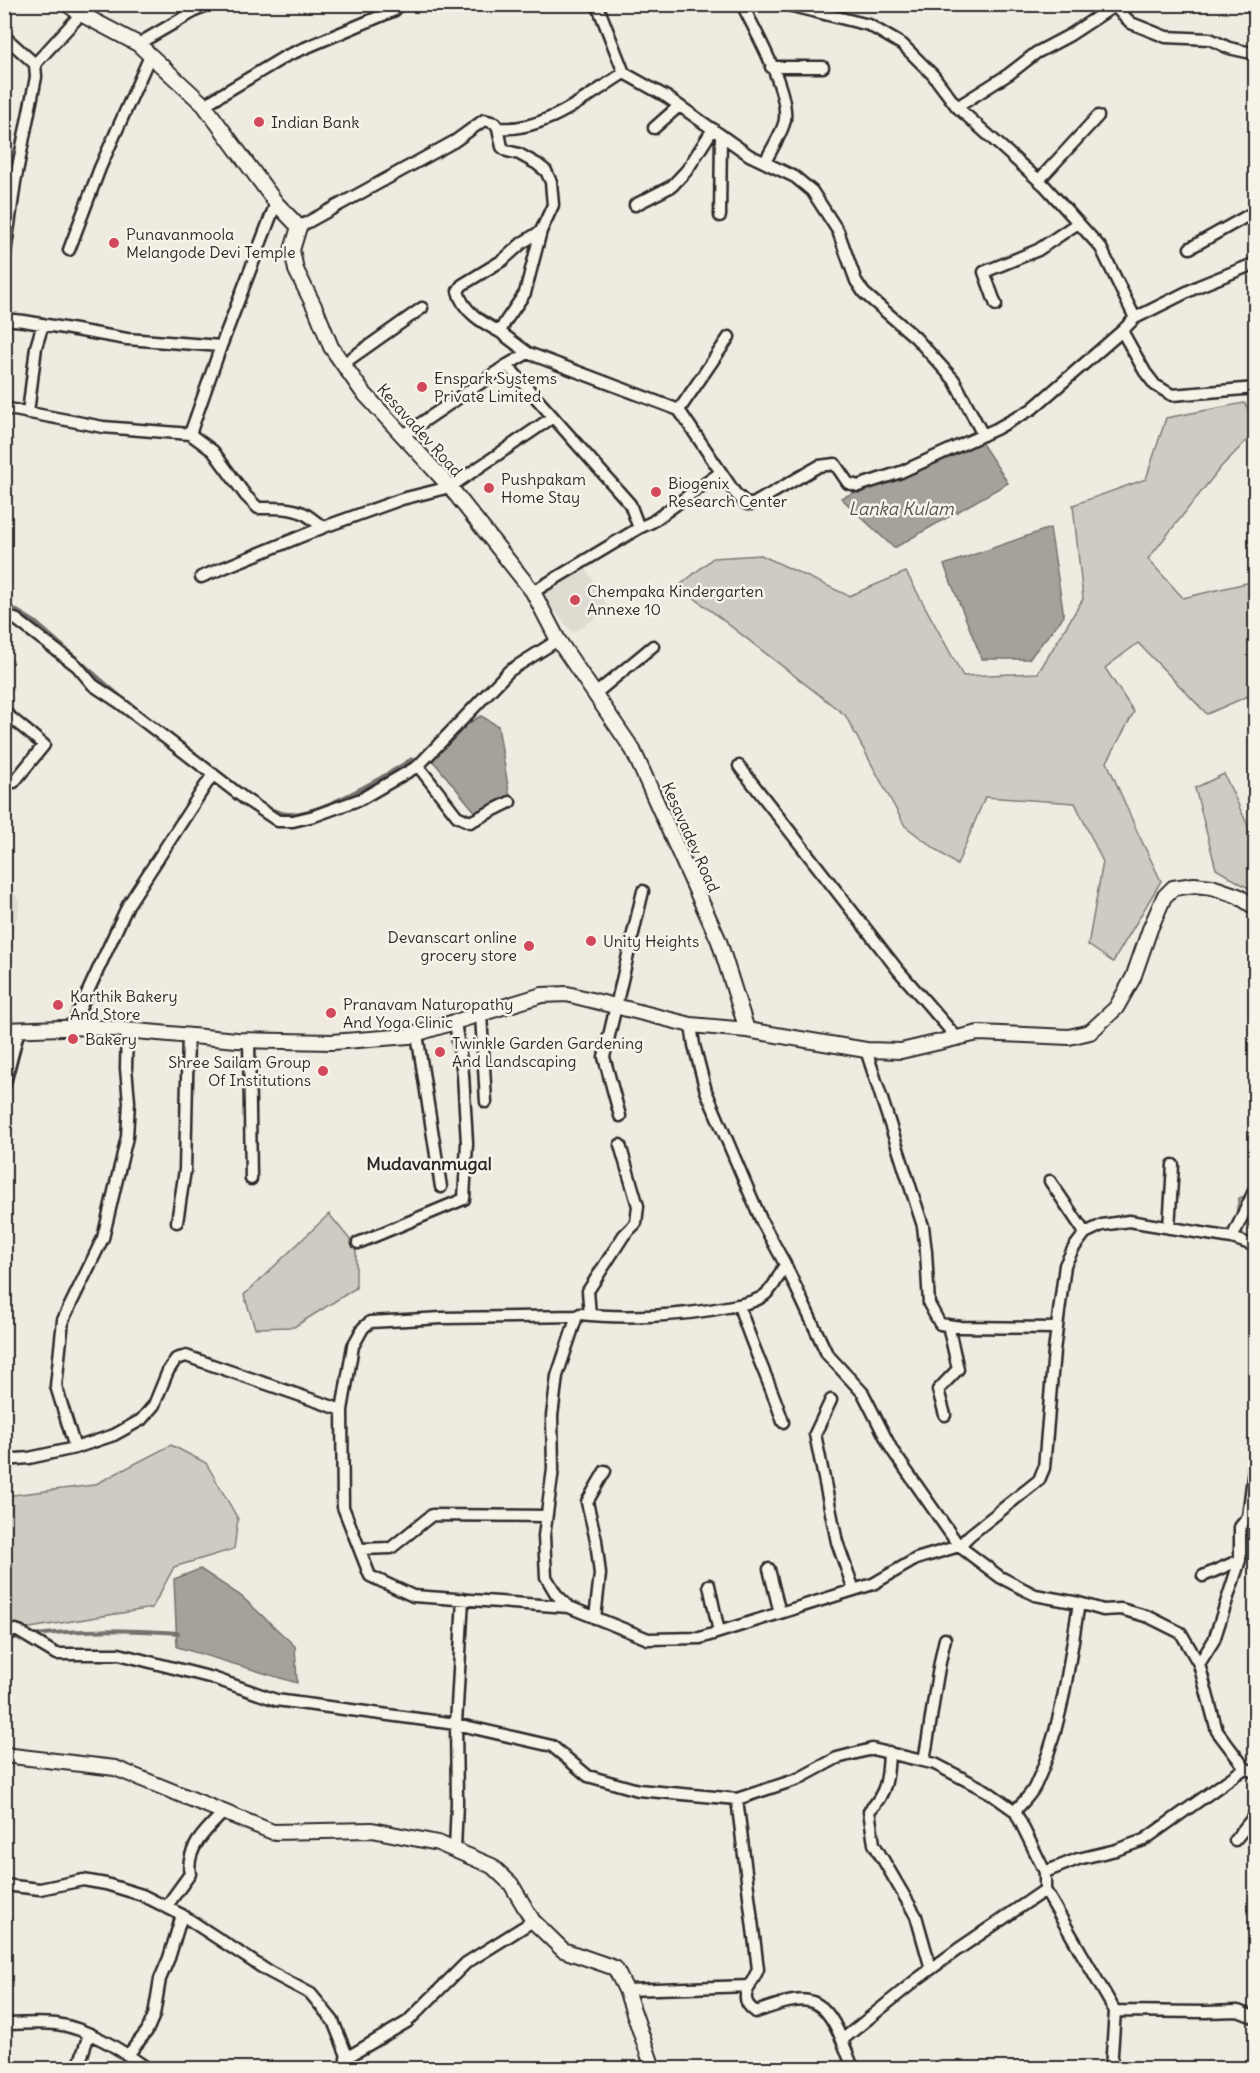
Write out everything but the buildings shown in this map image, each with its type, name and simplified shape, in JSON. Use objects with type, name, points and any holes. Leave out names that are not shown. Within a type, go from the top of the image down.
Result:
[{"type":"street","points":[[67,4],[81,14],[138,44],[204,105],[276,203],[299,227],[455,141],[484,120],[495,123],[502,147],[519,154],[546,171],[551,182],[553,205],[541,231],[525,293],[500,332]]},
{"type":"street","points":[[138,44],[207,4]]},
{"type":"street","points":[[597,4],[624,73],[680,106],[749,155],[795,177],[812,192],[838,231],[856,281],[864,293],[915,337],[954,380],[983,435]]},
{"type":"street","points":[[742,4],[783,99],[785,120],[765,162]]},
{"type":"street","points":[[784,4],[869,25],[903,45],[933,75],[957,107],[1039,180],[1101,248],[1135,318]]},
{"type":"street","points":[[957,107],[1009,74],[1036,53],[1070,35],[1113,5],[1131,23],[1166,37],[1210,39],[1229,48],[1256,54]]},
{"type":"street","points":[[204,105],[286,56],[395,10]]},
{"type":"street","points":[[35,64],[81,14]]},
{"type":"street","points":[[4,36],[35,64],[36,77],[15,182],[4,261]]},
{"type":"street","points":[[69,250],[100,168],[150,56]]},
{"type":"street","points":[[771,67],[823,67]]},
{"type":"street","points":[[498,128],[527,127],[555,116],[624,73]]},
{"type":"street","points":[[654,128],[680,106]]},
{"type":"street","points":[[1039,180],[1098,116]]},
{"type":"street","points":[[635,205],[672,186],[717,132]]},
{"type":"street","points":[[717,132],[720,216]]},
{"type":"street","points":[[190,434],[276,203]]},
{"type":"street","points":[[1190,248],[1256,211]]},
{"type":"street","points":[[996,305],[984,272],[1038,250],[1078,223]]},
{"type":"street","name":"Kesavadev Road","points":[[299,227],[292,250],[296,270],[331,347],[362,391],[450,487],[533,592],[558,640],[633,750],[719,941],[747,1030]]},
{"type":"street","points":[[541,231],[522,243],[503,260],[462,285],[458,291],[470,312],[528,352],[679,410],[721,472],[742,501],[747,504],[753,504],[819,466],[835,464],[848,483],[858,486],[902,472],[983,435],[1032,409],[1135,318],[1199,285],[1256,263]]},
{"type":"street","points":[[344,364],[422,308]]},
{"type":"street","points":[[4,319],[127,339],[221,346]]},
{"type":"street","points":[[28,413],[36,347],[43,324]]},
{"type":"street","points":[[1122,331],[1155,385],[1172,395],[1256,388]]},
{"type":"street","points":[[679,410],[729,337]]},
{"type":"street","points":[[402,436],[528,352]]},
{"type":"street","points":[[507,365],[630,504],[639,528]]},
{"type":"street","points":[[4,408],[103,427],[190,434],[213,451],[246,496],[258,508],[286,508],[306,514],[315,523],[324,527]]},
{"type":"street","points":[[201,577],[324,527],[402,499],[450,487],[553,417]]},
{"type":"street","points":[[533,592],[652,522],[721,472]]},
{"type":"street","points":[[4,615],[17,620],[77,666],[93,685],[120,703],[199,766],[278,821],[292,821],[314,816],[362,799],[418,766],[508,671],[558,640]]},
{"type":"street","points":[[595,694],[653,646]]},
{"type":"street","points":[[4,712],[44,745],[14,782]]},
{"type":"street","points":[[418,766],[457,816],[465,821],[474,821],[510,802]]},
{"type":"street","points":[[739,766],[898,970],[958,1039]]},
{"type":"street","points":[[71,1028],[128,905],[213,774]]},
{"type":"street","points":[[4,1030],[92,1027],[249,1040],[332,1042],[390,1039],[417,1034],[542,995],[567,994],[691,1025],[747,1030],[866,1050],[901,1052],[978,1033],[1069,1036],[1090,1032],[1116,1008],[1133,978],[1164,897],[1173,888],[1194,885],[1212,887],[1238,896],[1256,908]]},
{"type":"street","points":[[620,1116],[604,1057],[643,891]]},
{"type":"street","points":[[481,1014],[486,1102]]},
{"type":"street","points":[[358,1243],[464,1199],[467,1143],[464,1074],[455,1022]]},
{"type":"street","points":[[691,1025],[706,1091],[762,1222],[785,1264],[827,1354],[863,1393],[892,1450],[959,1546],[1000,1577],[1035,1595],[1103,1610],[1121,1609],[1149,1617],[1181,1633],[1199,1664],[1217,1731],[1250,1771],[1144,1840],[1116,1850],[1078,1859],[1045,1872]]},
{"type":"street","points":[[4,1088],[19,1029]]},
{"type":"street","points":[[75,1448],[56,1386],[63,1320],[103,1238],[124,1148],[129,1102],[126,1068],[127,1030]]},
{"type":"street","points":[[417,1034],[441,1187]]},
{"type":"street","points":[[177,1222],[185,1170],[188,1035]]},
{"type":"street","points":[[249,1040],[251,1179]]},
{"type":"street","points":[[866,1050],[923,1227],[929,1304],[940,1324],[1056,1328]]},
{"type":"street","points":[[590,1315],[588,1291],[624,1235],[636,1223],[638,1206],[620,1145]]},
{"type":"street","points":[[1169,1228],[1173,1165]]},
{"type":"street","points":[[1050,1181],[1085,1233]]},
{"type":"street","points":[[1232,1238],[1256,1187]]},
{"type":"street","points":[[785,1264],[771,1289],[759,1299],[739,1305],[681,1313],[580,1314],[577,1316],[442,1318],[370,1322],[363,1328],[353,1346],[342,1410],[343,1507],[370,1576],[413,1596],[569,1607],[648,1639],[700,1638],[873,1584],[916,1558],[959,1546],[970,1534],[1039,1480],[1044,1468],[1056,1328],[1065,1265],[1085,1233],[1102,1224],[1129,1221],[1232,1238],[1256,1246]]},
{"type":"street","points":[[739,1305],[747,1333],[771,1387],[783,1422]]},
{"type":"street","points":[[569,1607],[556,1594],[546,1577],[544,1536],[553,1468],[552,1416],[557,1376],[577,1316]]},
{"type":"street","points":[[945,1415],[938,1390],[958,1369],[948,1325]]},
{"type":"street","points":[[4,1460],[40,1457],[114,1436],[141,1420],[154,1405],[168,1371],[176,1359],[186,1356],[342,1410]]},
{"type":"street","points":[[831,1400],[815,1434],[837,1542],[854,1590]]},
{"type":"street","points":[[1199,1664],[1214,1640],[1240,1560],[1240,1527],[1252,1516],[1256,1453]]},
{"type":"street","points":[[595,1618],[600,1574],[596,1540],[587,1502],[605,1471]]},
{"type":"street","points":[[360,1549],[391,1548],[432,1515],[546,1516]]},
{"type":"street","points":[[1203,1576],[1240,1560]]},
{"type":"street","points":[[769,1569],[780,1613]]},
{"type":"street","points":[[709,1585],[719,1632]]},
{"type":"street","points":[[455,1850],[456,1724],[463,1599]]},
{"type":"street","points":[[1015,1811],[1035,1788],[1050,1744],[1067,1684],[1079,1603]]},
{"type":"street","points":[[4,1635],[16,1630],[56,1654],[119,1654],[213,1678],[276,1700],[456,1724],[552,1746],[588,1776],[638,1790],[737,1799],[798,1779],[837,1758],[872,1749],[935,1764],[987,1791],[1015,1811],[1045,1872],[1045,1890],[1115,2011],[1111,2068]]},
{"type":"street","points":[[924,1761],[933,1712],[937,1672],[945,1639]]},
{"type":"street","points":[[889,1752],[882,1798],[869,1811],[874,1844],[916,1916],[931,1970]]},
{"type":"street","points":[[4,1755],[115,1768],[273,1832],[372,1830],[438,1843],[492,1866],[512,1884],[532,1921],[563,1950],[615,1968],[626,1990],[654,2068]]},
{"type":"street","points":[[737,1799],[758,1969],[746,1992],[746,2000],[756,2012],[786,2002],[805,2000],[818,2004],[830,2013],[853,2068]]},
{"type":"street","points":[[166,1907],[189,1874],[188,1863],[198,1839],[223,1813]]},
{"type":"street","points":[[1235,1840],[1256,1814]]},
{"type":"street","points":[[4,1885],[40,1890],[83,1880],[142,1895],[166,1907],[266,1970],[311,1994],[333,2020],[349,2063],[407,2022],[466,1963],[532,1921]]},
{"type":"street","points":[[843,2040],[931,1970],[1045,1890]]},
{"type":"street","points":[[128,2055],[147,2031],[154,2015],[160,1979],[182,1916]]},
{"type":"street","points":[[626,1990],[750,1986]]},
{"type":"street","points":[[1115,2011],[1238,2011],[1256,2018]]},
{"type":"street","points":[[4,2024],[57,2024],[89,2034],[147,2068]]},
{"type":"street","points":[[78,2068],[89,2034]]},
{"type":"shaded area","points":[[1244,403],[1255,418],[1255,432],[1221,467],[1148,559],[1183,598],[1255,581],[1255,693],[1207,714],[1138,643],[1105,668],[1134,712],[1107,762],[1161,881],[1113,962],[1088,945],[1103,862],[1075,803],[985,797],[957,865],[905,826],[845,715],[679,586],[713,558],[761,555],[849,596],[906,572],[963,676],[1038,673],[1083,599],[1073,505],[1146,479],[1166,418]]},
{"type":"shaded area","name":"Chempaka Kindergarten Annexe 10","points":[[583,563],[609,609],[573,633],[538,591]]},
{"type":"shaded area","points":[[1224,774],[1255,841],[1255,892],[1216,869],[1195,788]]},
{"type":"shaded area","points":[[5,876],[19,902],[19,910],[5,958]]},
{"type":"shaded area","points":[[329,1214],[356,1247],[356,1288],[294,1327],[255,1328],[244,1295]]},
{"type":"shaded area","points":[[171,1445],[206,1463],[238,1519],[234,1549],[174,1567],[152,1608],[5,1632],[5,1496],[94,1485]]},
{"type":"water","name":"Lanka Kulam","points":[[981,442],[1008,483],[894,548],[841,498]]},
{"type":"water","points":[[1050,528],[1064,616],[1029,659],[982,659],[944,565]]},
{"type":"water","points":[[481,716],[498,726],[510,798],[477,814],[433,761],[454,735]]},
{"type":"water","points":[[1255,1192],[1255,1231],[1240,1222],[1237,1211],[1239,1198]]},
{"type":"water","points":[[200,1569],[241,1596],[295,1646],[297,1683],[177,1647],[174,1579]]},
{"type":"waterway","points":[[4,603],[35,622],[123,699]]},
{"type":"waterway","points":[[210,766],[263,805],[282,813],[295,814],[329,804],[412,759]]},
{"type":"waterway","points":[[30,1636],[85,1631],[178,1633]]},
{"type":"waterway","points":[[4,1639],[23,1637]]},
{"type":"place","name":"Indian Bank","points":[[259,122]]},
{"type":"place","name":"Punavanmoola Melangode Devi Temple","points":[[114,243]]},
{"type":"place","name":"Enspark Systems Private Limited","points":[[422,387]]},
{"type":"place","name":"Pushpakam Home Stay","points":[[489,488]]},
{"type":"place","name":"Biogenix Research Center","points":[[656,492]]},
{"type":"place","name":"Chempaka Kindergarten Annexe 10","points":[[575,600]]},
{"type":"place","name":"Unity Heights","points":[[591,941]]},
{"type":"place","name":"Devanscart online grocery store","points":[[529,946]]},
{"type":"place","name":"Karthik Bakery And Store","points":[[58,1005]]},
{"type":"place","name":"Pranavam Naturopathy And Yoga Clinic","points":[[331,1013]]},
{"type":"place","name":"Bakery","points":[[73,1039]]},
{"type":"place","name":"Twinkle Garden Gardening And Landscaping","points":[[440,1052]]},
{"type":"place","name":"Shree Sailam Group Of Institutions","points":[[323,1071]]},
{"type":"district","name":"Mudavanmugal","points":[[429,1163]]}]
